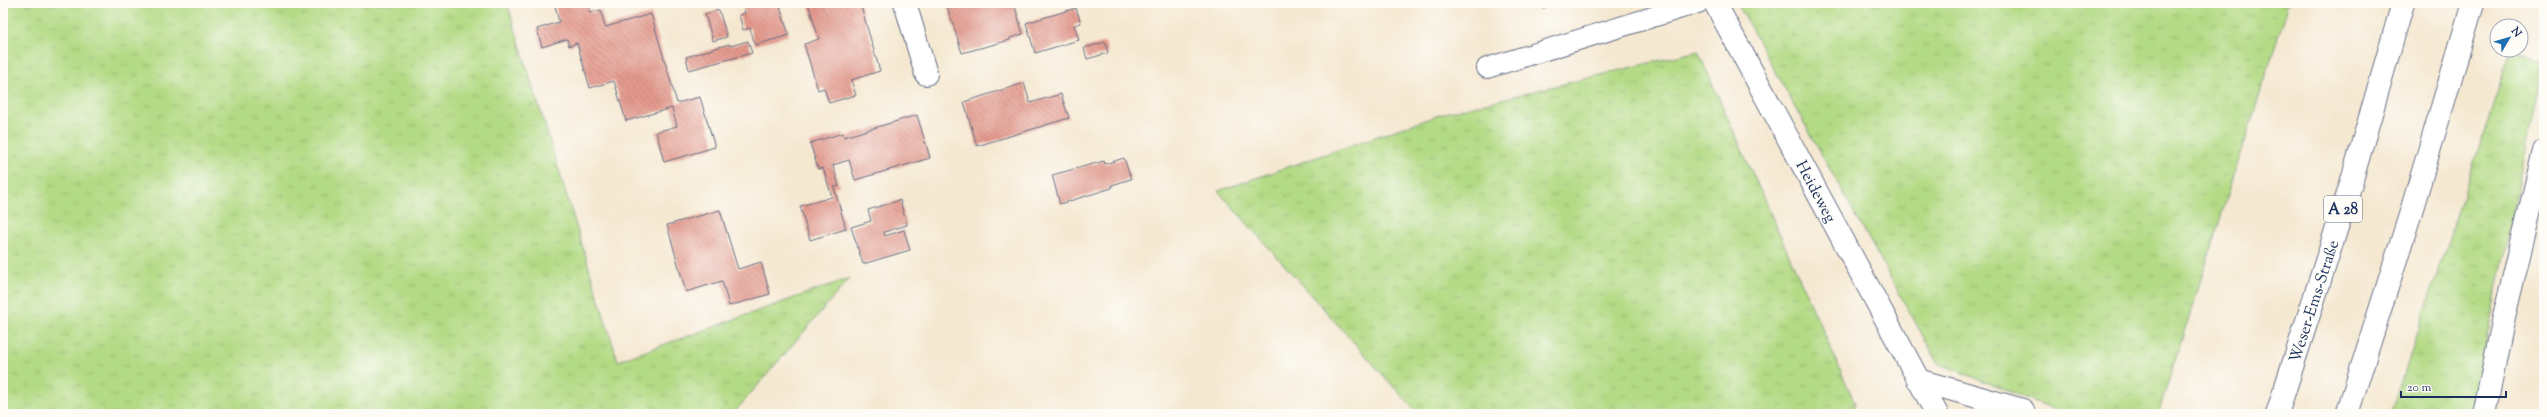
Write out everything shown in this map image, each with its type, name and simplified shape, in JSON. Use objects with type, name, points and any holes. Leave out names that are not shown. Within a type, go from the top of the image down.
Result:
[{"type":"main road","points":[[905,3],[926,74]]},
{"type":"main road","name":"Heideweg","points":[[1715,3],[1937,414]]},
{"type":"main road","name":"Weser-Ems-Straße","points":[[2277,414],[2349,190],[2404,3]]},
{"type":"main road","points":[[2347,414],[2410,215],[2473,3]]},
{"type":"main road","points":[[2484,414],[2504,317],[2544,151]]},
{"type":"main road","points":[[1918,380],[2023,410],[2023,414]]},
{"type":"lane","points":[[1487,68],[1698,3]]},
{"type":"green space","points":[[3,3],[507,3],[618,361],[850,278],[733,414],[3,414]]},
{"type":"green space","points":[[1737,3],[2289,3],[2158,414],[2066,414],[1938,363]]},
{"type":"green space","points":[[1698,51],[1855,403],[1854,414],[1418,414],[1218,191],[1445,113]]},
{"type":"green space","points":[[2529,56],[2544,61],[2471,414],[2391,414],[2508,58],[2529,58]]},
{"type":"building","points":[[564,3],[588,3],[590,13],[601,10],[605,27],[651,14],[677,103],[700,97],[715,147],[664,162],[656,132],[677,126],[672,108],[626,121],[614,81],[590,88],[577,43],[569,46],[567,39],[542,47],[537,29],[559,22],[555,6]]},
{"type":"building","points":[[742,3],[791,3],[780,7],[789,35],[755,45],[750,28],[743,30],[739,15],[745,13]]},
{"type":"building","points":[[808,3],[860,3],[880,71],[851,80],[856,95],[829,103],[824,88],[818,90],[804,44],[819,39]]},
{"type":"building","points":[[958,3],[1014,3],[1023,34],[1010,38],[1010,40],[962,53],[947,6]]},
{"type":"building","points":[[1542,3],[1559,3],[1543,8]]},
{"type":"building","points":[[1076,8],[1081,23],[1074,25],[1079,40],[1035,53],[1026,23]]},
{"type":"building","points":[[719,10],[727,37],[713,41],[705,14]]},
{"type":"building","points":[[748,41],[752,53],[689,70],[686,57],[729,44],[730,46]]},
{"type":"building","points":[[1105,42],[1108,53],[1087,59],[1084,48]]},
{"type":"building","points":[[1024,83],[1030,103],[1061,94],[1069,118],[977,146],[964,102]]},
{"type":"building","points":[[917,115],[930,158],[855,180],[849,160],[833,165],[839,186],[834,187],[846,229],[810,240],[800,206],[832,197],[823,168],[818,169],[810,143],[843,133],[844,137]]},
{"type":"building","points":[[1124,158],[1131,179],[1112,185],[1112,188],[1060,204],[1052,175],[1104,161],[1105,164]]},
{"type":"building","points":[[900,200],[907,225],[884,232],[885,236],[904,230],[910,250],[863,264],[851,227],[871,221],[868,210]]},
{"type":"building","points":[[720,210],[738,269],[761,262],[770,294],[729,306],[722,281],[686,292],[667,225]]}]
